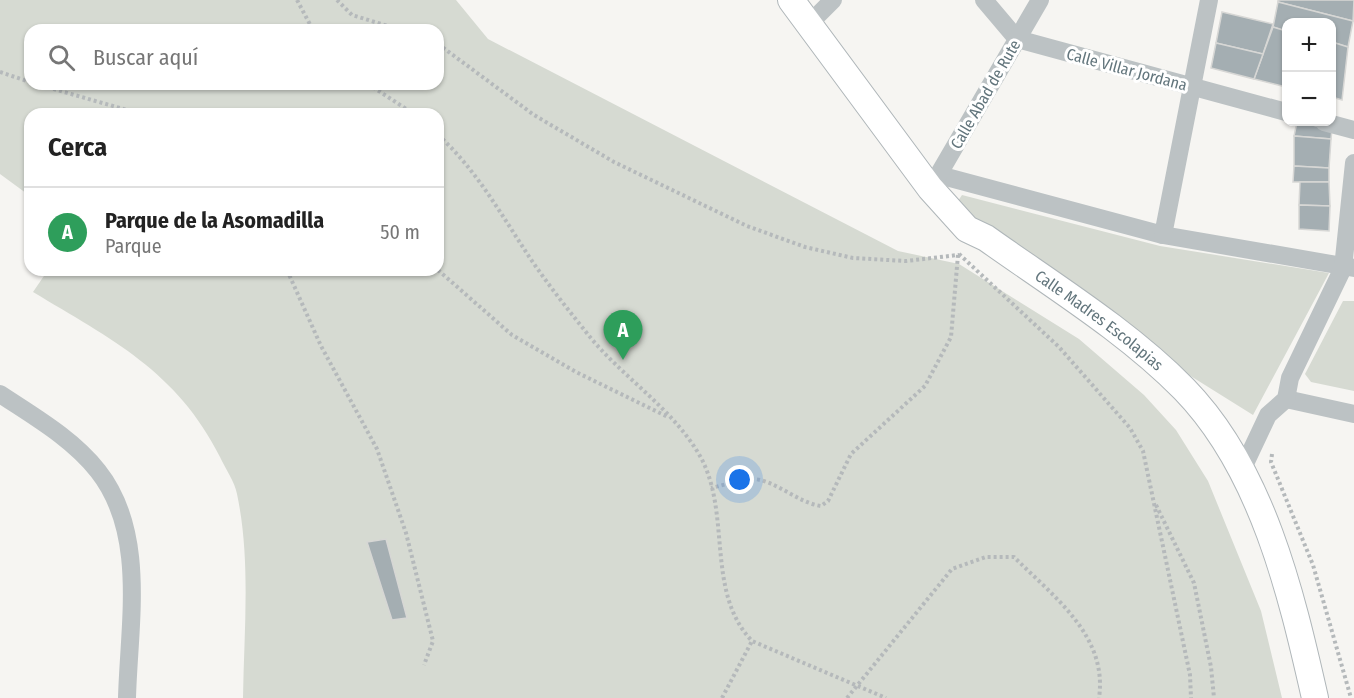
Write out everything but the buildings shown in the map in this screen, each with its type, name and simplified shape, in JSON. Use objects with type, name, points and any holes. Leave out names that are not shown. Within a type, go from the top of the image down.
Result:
[{"type":"street","name":"Calle Madres Escolapias","points":[[791,0],[935,181],[967,229],[986,238],[1143,351],[1185,390],[1243,468],[1295,610],[1315,698]]},
{"type":"street","points":[[809,24],[833,0]]},
{"type":"street","points":[[984,0],[1017,39]]},
{"type":"street","name":"Calle Abad de Rute","points":[[935,181],[1040,0]]},
{"type":"street","points":[[1163,235],[1209,0]]},
{"type":"street","name":"Calle Villar Jordana","points":[[1017,39],[1282,110]]},
{"type":"street","points":[[1336,125],[1354,130]]},
{"type":"street","points":[[1243,468],[1268,415],[1286,399],[1290,378],[1349,268],[1354,163]]},
{"type":"street","points":[[935,181],[1163,235],[1349,268]]},
{"type":"street","points":[[0,394],[76,449],[97,470],[117,502],[129,540],[131,564],[127,698]]},
{"type":"street","points":[[1286,399],[1354,414]]},
{"type":"path","points":[[297,0],[310,24]]},
{"type":"path","points":[[337,0],[352,15],[381,24]]},
{"type":"path","points":[[444,48],[534,115],[614,162],[747,226],[805,247],[853,258],[906,261],[958,255],[989,280],[1059,347],[1130,428],[1143,451],[1190,675],[1191,698]]},
{"type":"path","points":[[0,72],[24,80]]},
{"type":"path","points":[[57,90],[120,108]]},
{"type":"path","points":[[377,90],[405,108]]},
{"type":"path","points":[[444,142],[485,189],[530,258],[587,334],[672,419],[700,456],[711,488],[729,602],[739,627],[752,641],[886,698]]},
{"type":"path","points":[[711,488],[754,479],[784,490],[809,504],[821,506],[828,501],[851,454],[925,386],[951,338],[958,255],[967,229]]},
{"type":"path","points":[[444,275],[512,335],[576,372],[672,419]]},
{"type":"path","points":[[290,276],[321,345],[377,449],[403,522],[433,641],[424,666]]},
{"type":"path","points":[[1273,450],[1271,462],[1313,565],[1351,698]]},
{"type":"path","points":[[1153,499],[1194,582],[1211,667],[1214,698]]},
{"type":"path","points":[[847,698],[952,569],[986,557],[1014,557],[1082,626],[1098,659],[1099,698]]},
{"type":"path","points":[[722,698],[752,641]]},
{"type":"shaded area","points":[[0,0],[456,0],[488,39],[898,251],[959,264],[1079,339],[1144,395],[1176,430],[1208,481],[1261,611],[1282,698],[243,698],[246,596],[244,544],[237,494],[230,475],[203,427],[163,379],[115,342],[33,292],[44,276],[444,276],[444,108],[24,108],[24,192],[0,174]]},
{"type":"shaded area","points":[[962,195],[1160,246],[1329,273],[1253,415],[1149,350],[983,229],[958,201]]},
{"type":"shaded area","points":[[1343,301],[1354,301],[1354,391],[1311,382],[1305,374]]},
{"type":"place","name":"Parque de la Asomadilla","points":[[623,360]]}]
